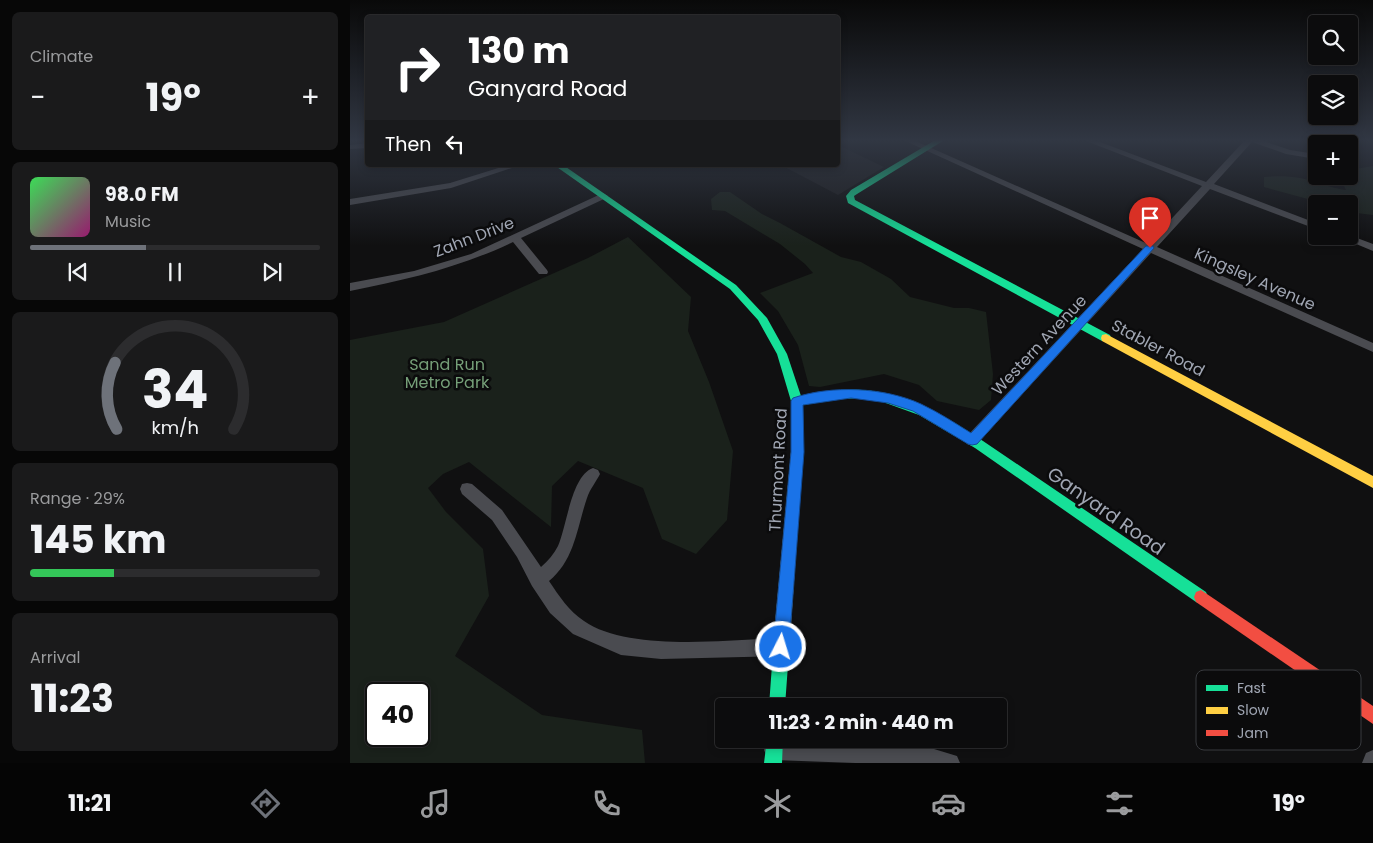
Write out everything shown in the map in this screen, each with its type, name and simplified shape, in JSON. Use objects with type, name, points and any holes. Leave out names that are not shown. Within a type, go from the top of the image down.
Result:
[{"type":"street","points":[[350,202],[451,185],[485,175]]},
{"type":"street","name":"Thurmont Road","points":[[572,175],[719,276],[746,299],[762,318],[776,341],[787,368],[797,401],[797,452],[778,698]]},
{"type":"street","name":"Stabler Road","points":[[882,175],[854,192],[850,198],[855,204],[1373,482]]},
{"type":"street","name":"Kingsley Avenue","points":[[986,175],[1373,348]]},
{"type":"street","points":[[1180,175],[1308,223]]},
{"type":"street","name":"Western Avenue","points":[[972,440],[1217,175]]},
{"type":"street","name":"Zahn Drive","points":[[350,287],[415,274],[475,256],[603,196]]},
{"type":"street","points":[[515,238],[543,272]]},
{"type":"street","points":[[1358,242],[1373,248]]},
{"type":"street","name":"Ganyard Road","points":[[797,401],[851,393],[888,398],[917,407],[972,440],[1306,670]]},
{"type":"street","points":[[538,580],[555,564],[565,549],[578,500],[586,482],[593,474]]},
{"type":"street","points":[[467,490],[497,514],[523,552],[538,580],[556,607],[579,628],[621,646],[661,650],[781,647]]},
{"type":"street","name":"Ganyard Road","points":[[1361,708],[1373,716]]},
{"type":"street","points":[[774,751],[893,755],[934,759],[950,763]]},
{"type":"shaded area","points":[[799,175],[872,175],[838,195]]},
{"type":"green space","points":[[1358,175],[1373,175],[1373,215],[1358,213],[1358,195],[1308,195],[1308,199],[1264,187],[1264,177],[1296,177],[1308,180],[1308,185],[1325,185],[1346,190],[1344,185],[1358,185]]},
{"type":"green space","points":[[720,192],[730,192],[762,214],[841,257],[861,262],[891,279],[910,297],[954,308],[969,308],[986,312],[993,374],[991,400],[979,410],[937,401],[919,385],[884,374],[820,387],[809,386],[798,345],[778,311],[760,293],[813,273],[780,244],[725,211],[712,210],[711,199]]},
{"type":"green space","name":"Sand Run Metro Park","points":[[628,237],[691,297],[688,331],[709,382],[733,451],[727,520],[696,554],[662,539],[643,488],[578,461],[552,486],[551,527],[469,462],[443,474],[428,488],[446,512],[483,549],[489,596],[455,656],[542,715],[642,730],[645,763],[350,763],[350,340],[444,322],[588,258]]},
{"type":"traffic: fast","points":[[572,175],[733,287],[762,318],[782,354],[797,401],[797,416]]},
{"type":"traffic: fast","points":[[883,175],[854,192],[850,196],[851,201],[1106,338]]},
{"type":"traffic: fast","points":[[797,401],[840,394],[861,394],[883,397],[923,411],[979,444],[1201,597]]},
{"type":"traffic: fast","points":[[778,698],[783,624]]},
{"type":"traffic: fast","points":[[773,763],[774,748]]},
{"type":"traffic: slow","points":[[1106,338],[1373,482]]},
{"type":"traffic: slow","points":[[783,624],[797,452],[797,416]]},
{"type":"traffic: jam","points":[[1201,597],[1307,670]]},
{"type":"traffic: jam","points":[[1361,708],[1373,716]]},
{"type":"route","points":[[781,647],[797,452],[797,401],[851,393],[888,398],[917,407],[972,440],[1150,248]]}]
